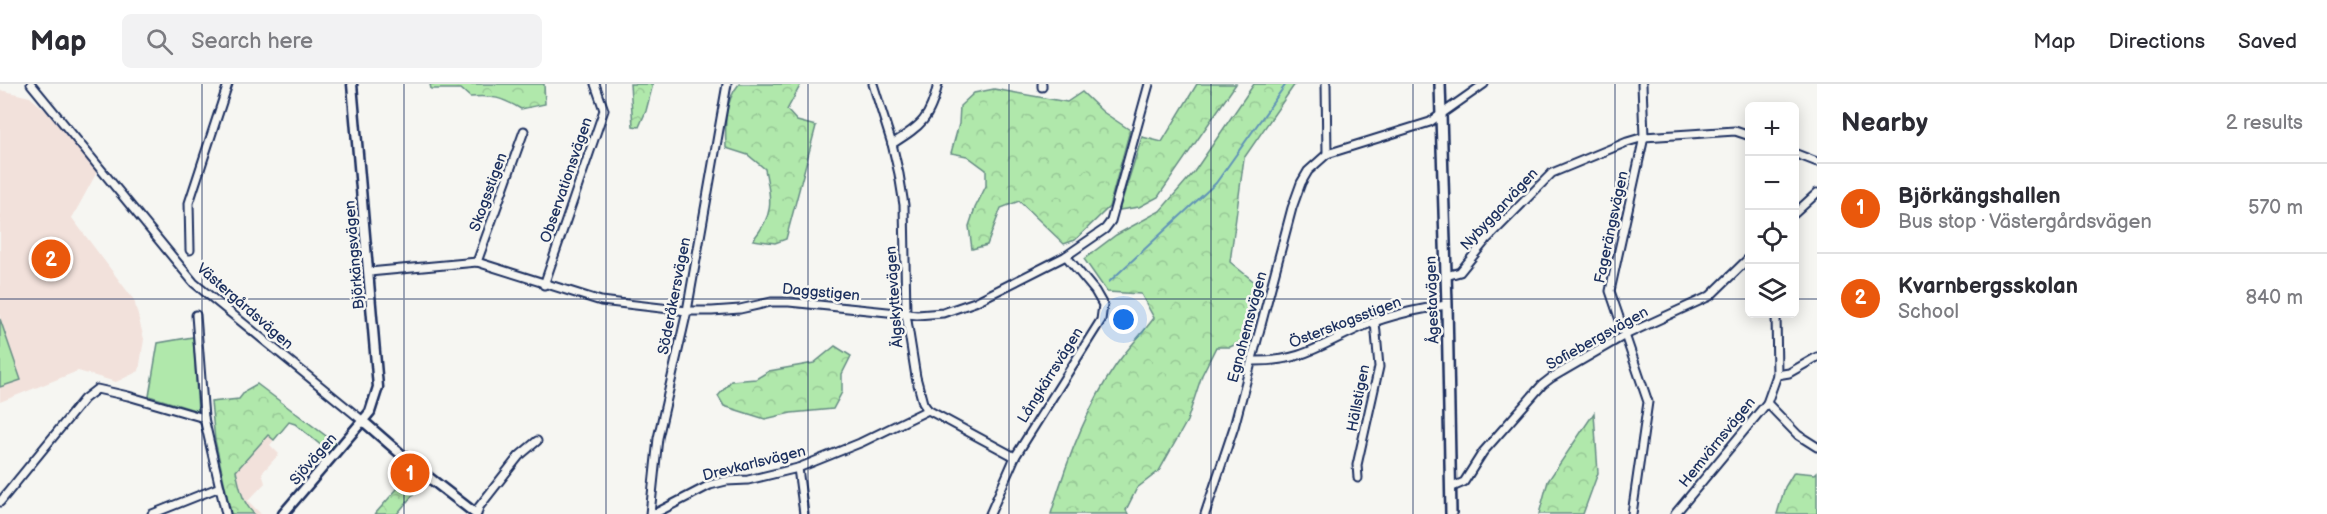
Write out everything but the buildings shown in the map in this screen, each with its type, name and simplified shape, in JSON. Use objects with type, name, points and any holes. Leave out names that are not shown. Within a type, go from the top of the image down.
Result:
[{"type":"main road","name":"Ågestavägen","points":[[1440,84],[1447,305],[1450,514]]},
{"type":"street","name":"Västergårdsvägen","points":[[31,84],[194,283],[418,469],[476,514]]},
{"type":"street","points":[[189,250],[189,203],[228,84]]},
{"type":"street","name":"Björkängsvägen","points":[[352,84],[378,387],[370,412],[363,421]]},
{"type":"street","name":"Observationsvägen","points":[[544,285],[604,110],[595,84]]},
{"type":"street","name":"Söderåkersvägen","points":[[652,514],[658,438],[687,311],[727,84]]},
{"type":"street","name":"Älgskyttevägen","points":[[873,84],[892,144],[904,205],[906,314],[916,377],[923,403],[928,410]]},
{"type":"street","points":[[892,144],[912,132],[926,118],[938,84]]},
{"type":"street","name":"Daggstigen","points":[[369,272],[477,262],[593,300],[687,311],[721,310],[771,302],[789,302],[917,315],[943,313],[975,302],[1066,256],[1106,229],[1111,220],[1149,84]]},
{"type":"street","points":[[1326,84],[1327,154]]},
{"type":"street","name":"Egnahemsvägen","points":[[1205,514],[1234,427],[1301,183],[1308,171],[1327,154],[1430,122],[1484,84]]},
{"type":"street","name":"Fagerängsvägen","points":[[1632,514],[1648,402],[1610,291],[1644,137],[1642,84]]},
{"type":"street","name":"Skogsstigen","points":[[477,262],[524,131]]},
{"type":"street","name":"Nybyggarvägen","points":[[1446,276],[1460,272],[1486,240],[1552,173],[1644,137],[1735,131],[1745,135]]},
{"type":"street","points":[[1799,155],[1817,162]]},
{"type":"street","points":[[1798,210],[1817,193]]},
{"type":"street","name":"Långkärrsvägen","points":[[990,514],[1015,457],[1101,320],[1103,305],[1066,256]]},
{"type":"street","name":"Sofiebergsvägen","points":[[1450,488],[1464,482],[1483,452],[1542,385],[1551,378],[1625,335],[1710,296],[1745,261]]},
{"type":"street","name":"Österskogsstigen","points":[[1251,361],[1279,360],[1305,355],[1375,322],[1405,311],[1447,305]]},
{"type":"street","points":[[196,315],[204,418],[226,514]]},
{"type":"street","name":"Hemvärnsvägen","points":[[1675,514],[1767,403],[1777,375],[1776,318]]},
{"type":"street","name":"Hällstigen","points":[[1358,478],[1357,465],[1379,367],[1375,322]]},
{"type":"street","points":[[1777,375],[1789,373],[1817,357]]},
{"type":"street","points":[[0,502],[3,493],[84,399],[98,389],[204,418]]},
{"type":"street","points":[[1767,403],[1798,435],[1817,447]]},
{"type":"street","points":[[928,410],[1015,457]]},
{"type":"street","name":"Drevkarlsvägen","points":[[652,514],[710,485],[726,481],[748,480],[798,468],[860,443],[928,410]]},
{"type":"street","name":"Sjövägen","points":[[283,514],[363,421]]},
{"type":"street","points":[[476,514],[519,456],[537,441]]},
{"type":"street","points":[[798,468],[804,514]]},
{"type":"street","points":[[152,514],[220,487]]},
{"type":"shaded area","points":[[0,90],[30,97],[45,110],[97,172],[72,218],[134,300],[144,339],[139,371],[116,382],[78,371],[0,402]]},
{"type":"shaded area","points":[[289,422],[270,445],[279,454],[262,473],[265,483],[248,501],[261,514],[233,514],[238,437]]},
{"type":"green space","points":[[430,84],[544,84],[545,104],[521,109],[497,98],[470,97],[461,89],[431,89]]},
{"type":"green space","points":[[630,84],[653,84],[639,127],[633,126]]},
{"type":"green space","points":[[739,84],[801,84],[787,110],[797,121],[816,126],[786,239],[775,243],[753,240],[765,222],[770,206],[765,169],[748,155],[726,148],[728,106]]},
{"type":"green space","points":[[1197,84],[1236,84],[1158,197],[1139,207],[1119,210],[1142,137],[1162,142]]},
{"type":"green space","points":[[1254,84],[1295,84],[1244,158],[1230,262],[1257,284],[1245,340],[1230,347],[1216,347],[1202,375],[1187,421],[1159,471],[1137,488],[1126,510],[1128,514],[1051,514],[1070,457],[1105,381],[1154,318],[1141,294],[1107,292],[1084,259],[1116,235],[1160,211],[1194,172]]},
{"type":"green space","points":[[994,89],[1067,102],[1082,92],[1103,112],[1130,130],[1109,207],[1075,240],[1064,244],[1019,201],[1001,208],[987,245],[972,249],[969,226],[986,186],[986,170],[967,156],[951,153],[959,124],[960,106],[974,93]]},
{"type":"green space","points":[[0,319],[21,380],[0,387]]},
{"type":"green space","points":[[193,337],[198,411],[149,396],[158,343]]},
{"type":"green space","points":[[835,346],[851,356],[842,374],[842,392],[833,409],[791,413],[765,419],[724,406],[718,396],[731,381],[756,379],[769,371],[814,363]]},
{"type":"green space","points":[[257,384],[338,445],[328,451],[295,424],[289,422],[274,440],[268,435],[236,471],[244,500],[254,514],[231,514],[215,440],[211,402],[239,399],[246,390]]},
{"type":"green space","points":[[1594,413],[1598,473],[1583,514],[1539,514],[1548,481]]},
{"type":"green space","points":[[1794,472],[1815,474],[1817,472],[1817,514],[1777,514],[1785,487]]},
{"type":"green space","points":[[404,481],[416,491],[397,514],[375,514]]},
{"type":"waterway","points":[[1109,282],[1216,183],[1286,84]]},
{"type":"place","name":"Kvarnbergsskolan","points":[[51,259]]},
{"type":"place","name":"Björkängshallen","points":[[410,473]]}]
